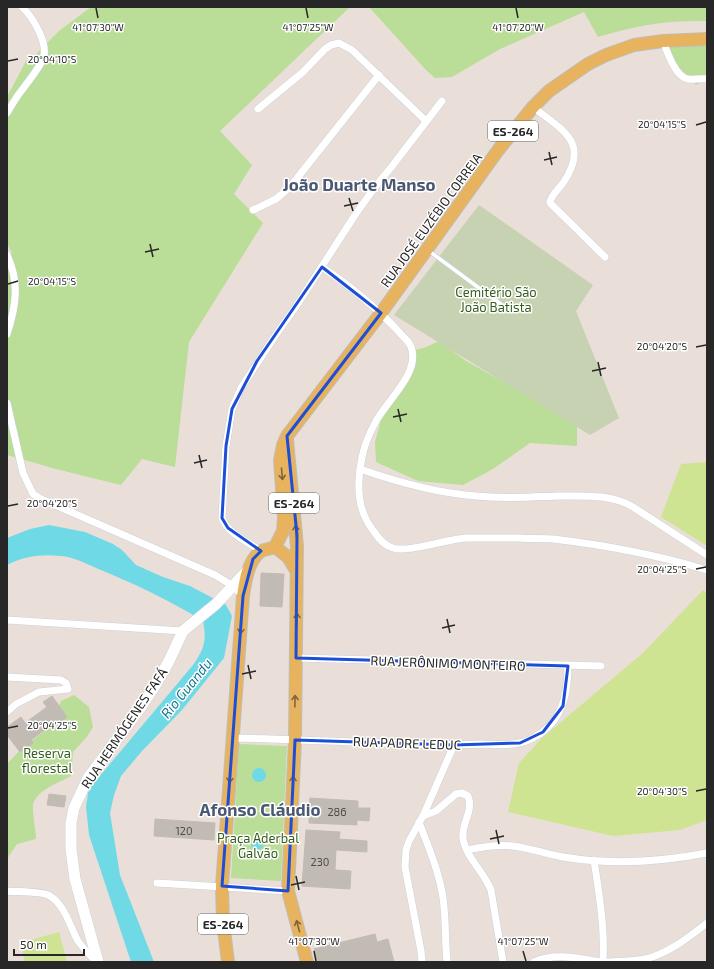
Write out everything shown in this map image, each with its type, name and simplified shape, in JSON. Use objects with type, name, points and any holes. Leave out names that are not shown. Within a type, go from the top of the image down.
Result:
[{"type":"main road","name":"RUA JOSÉ EUZÉBIO CORREIA","points":[[381,313],[500,149],[533,107],[549,91],[574,73],[606,55],[634,46],[663,41],[707,38]]},
{"type":"main road","name":"ES-264","points":[[275,548],[283,531],[284,517],[280,460],[283,445],[287,436],[381,313]]},
{"type":"main road","name":"ES-264","points":[[287,436],[297,535],[295,740],[288,891],[307,962]]},
{"type":"main road","points":[[261,551],[275,548],[283,552],[296,570]]},
{"type":"main road","name":"ES-264","points":[[226,961],[222,886],[233,738],[240,590],[253,559],[261,551]]},
{"type":"street","points":[[7,113],[34,74],[44,55],[44,47],[39,31],[32,17],[22,7]]},
{"type":"street","points":[[663,41],[675,68],[682,77],[689,79],[707,79]]},
{"type":"street","points":[[258,109],[303,72],[325,49],[333,44],[341,44],[352,50],[426,121]]},
{"type":"street","points":[[253,210],[276,199],[290,187],[379,75]]},
{"type":"street","points":[[261,551],[228,528],[223,522],[222,518],[226,446],[232,409],[241,388],[257,362],[322,267],[355,215],[442,101]]},
{"type":"street","points":[[533,107],[568,134],[574,147],[571,168],[564,182],[551,199],[550,204],[605,257]]},
{"type":"street","points":[[7,255],[16,288],[14,308],[7,334]]},
{"type":"street","points":[[322,267],[352,288],[381,313],[409,343],[413,354],[411,369],[376,421],[363,449],[360,469],[358,495],[361,508],[366,520],[376,534],[391,548],[411,548],[456,539],[551,539],[637,553],[707,570]]},
{"type":"street","points":[[7,403],[23,473],[33,494],[38,498],[215,575],[240,590]]},
{"type":"street","points":[[360,469],[393,480],[433,489],[476,496],[582,496],[613,499],[624,502],[633,507],[707,555]]},
{"type":"street","name":"RUA HERMÓGENES FAFÁ","points":[[97,962],[75,879],[71,849],[71,823],[74,808],[88,778],[141,707],[156,684],[183,631],[216,604],[240,590]]},
{"type":"street","points":[[7,620],[183,631]]},
{"type":"street","name":"RUA JERÔNIMO MONTEIRO","points":[[296,658],[601,666]]},
{"type":"street","name":"RUA PADRE LEDUC","points":[[233,738],[454,745],[520,743],[535,738],[549,726],[557,716],[563,706],[566,692],[568,666]]},
{"type":"street","points":[[7,677],[61,680],[66,683],[68,689],[38,692],[16,704],[7,712]]},
{"type":"street","points":[[422,962],[422,951],[405,867],[406,850],[454,745]]},
{"type":"street","points":[[421,819],[436,811],[456,794],[462,793],[468,796],[470,806],[462,831],[463,839],[467,850],[488,881],[491,890],[503,962]]},
{"type":"street","points":[[421,819],[443,897],[447,962]]},
{"type":"street","points":[[467,850],[493,846],[512,846],[563,857],[594,860],[649,861],[707,853]]},
{"type":"street","points":[[534,962],[544,958],[556,956],[602,962],[604,949],[600,894],[594,860]]},
{"type":"street","points":[[158,883],[288,891]]},
{"type":"street","points":[[7,891],[50,896],[59,904],[78,940],[97,962]]},
{"type":"street","points":[[608,962],[625,962],[645,959],[662,953],[681,942],[707,923]]},
{"type":"lane","points":[[427,250],[502,305]]},
{"type":"highlighted area","points":[[322,267],[381,313],[287,436],[297,535],[296,658],[568,666],[563,706],[543,732],[520,743],[454,745],[295,740],[288,891],[222,886],[243,596],[253,559],[261,551],[228,528],[222,518],[226,446],[232,409],[257,361]]},
{"type":"green space","points":[[91,7],[350,7],[220,131],[252,165],[234,194],[263,223],[189,342],[175,467],[142,459],[121,485],[7,455],[7,255],[12,253],[7,243],[7,97],[26,61],[35,55],[59,31]]},
{"type":"green space","points":[[369,7],[707,7],[707,21],[665,22],[626,29],[598,37],[584,12],[500,49],[452,77],[435,78]]},
{"type":"green space","points":[[662,39],[707,39],[707,79],[696,85],[676,64]]},
{"type":"green space","name":"Cemitério São João Batista","points":[[479,205],[593,285],[576,311],[619,418],[590,435],[394,315]]},
{"type":"green space","points":[[439,341],[466,361],[577,423],[577,446],[530,443],[493,469],[463,485],[418,481],[376,462],[375,442],[384,409],[408,368],[414,350],[424,348]]},
{"type":"green space","points":[[707,462],[707,546],[661,517],[681,464]]},
{"type":"green space","points":[[703,590],[707,593],[707,820],[680,830],[613,836],[508,812],[519,763],[542,738],[643,653]]},
{"type":"green space","name":"Reserva florestal","points":[[74,695],[89,707],[93,727],[86,738],[73,752],[71,776],[44,790],[39,794],[33,804],[36,839],[17,844],[7,859],[8,763],[20,750],[43,732],[54,717],[61,701]]},
{"type":"green space","name":"Praça Aderbal Galvão","points":[[239,744],[287,746],[281,881],[231,878]]},
{"type":"green space","points":[[59,932],[67,962],[25,962],[20,943]]},
{"type":"water","name":"Rio Guandu","points":[[49,525],[85,532],[113,544],[122,550],[136,565],[163,577],[190,586],[226,605],[232,616],[224,658],[182,710],[142,751],[121,776],[114,795],[110,813],[120,875],[154,962],[131,962],[89,835],[86,807],[88,793],[94,783],[193,665],[204,644],[205,634],[203,621],[137,586],[83,562],[70,558],[54,555],[40,556],[27,558],[7,565],[7,538],[30,529]]},
{"type":"water","points":[[256,768],[262,768],[266,772],[266,778],[262,782],[256,782],[252,778],[252,772]]},
{"type":"water","points":[[259,838],[262,839],[262,849],[255,850],[252,849],[251,842],[252,839]]},
{"type":"building","points":[[261,573],[284,574],[282,607],[260,606]]},
{"type":"building","points":[[52,696],[67,717],[57,725],[55,722],[31,740],[33,743],[20,752],[7,735],[7,727],[21,717],[25,723],[47,707],[43,702]]},
{"type":"building","points":[[49,794],[66,796],[64,807],[47,805]]},
{"type":"building","points":[[310,798],[358,801],[358,808],[370,808],[369,821],[357,820],[357,825],[309,823],[309,813],[304,813],[305,806],[309,806]]},
{"type":"building","points":[[155,819],[215,823],[214,840],[154,836]]},
{"type":"building","points":[[306,830],[340,832],[339,839],[367,841],[367,852],[336,850],[335,870],[351,871],[350,889],[302,886]]},
{"type":"building","points":[[375,934],[377,942],[388,939],[394,962],[317,962],[314,949]]},
{"type":"district","name":"João Duarte Manso","points":[[359,184]]},
{"type":"district","name":"Afonso Cláudio","points":[[260,809]]}]
